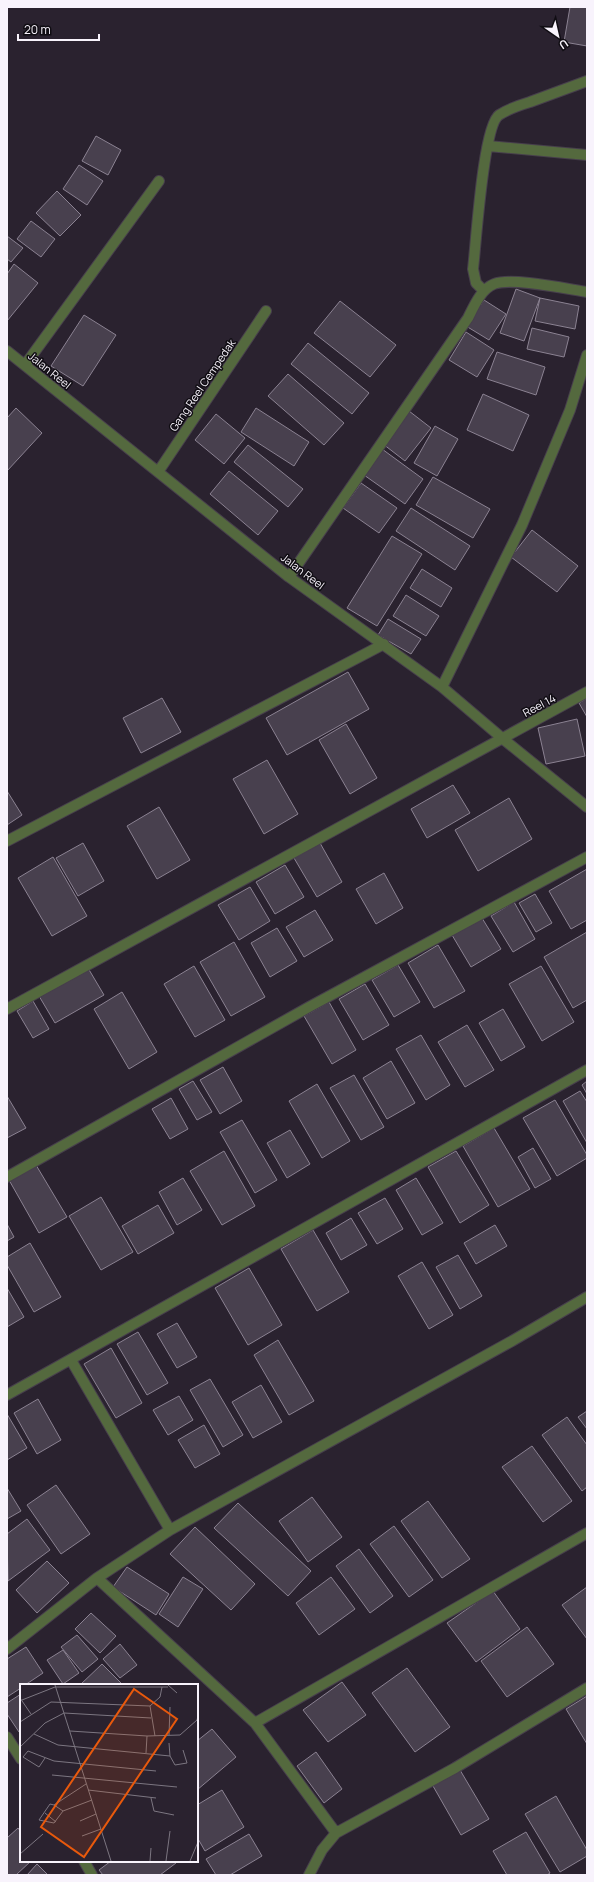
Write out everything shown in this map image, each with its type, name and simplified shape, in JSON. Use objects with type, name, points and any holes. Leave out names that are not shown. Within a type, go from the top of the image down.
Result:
[{"type":"street","points":[[484,291],[476,283],[473,269],[484,170],[491,128],[499,115],[515,107],[587,81]]},
{"type":"street","points":[[488,146],[587,155]]},
{"type":"street","points":[[25,366],[159,181]]},
{"type":"street","points":[[289,577],[468,318],[484,291],[494,284],[510,281],[587,292]]},
{"type":"street","name":"Gang Reel Cempedak","points":[[158,472],[266,311]]},
{"type":"street","name":"Jalan Reel","points":[[7,351],[289,577],[442,687],[587,807]]},
{"type":"street","points":[[442,687],[522,525],[570,410],[587,355]]},
{"type":"street","points":[[7,841],[384,644]]},
{"type":"street","name":"Reel 14","points":[[7,1009],[587,692]]},
{"type":"street","points":[[7,1177],[309,1007],[587,857]]},
{"type":"street","points":[[7,1395],[587,1070]]},
{"type":"street","points":[[7,1649],[97,1578],[170,1530],[512,1341],[587,1297]]},
{"type":"street","points":[[71,1360],[170,1530]]},
{"type":"street","points":[[255,1723],[587,1533]]},
{"type":"street","points":[[97,1578],[255,1723],[336,1833]]},
{"type":"street","points":[[309,1875],[322,1850],[336,1833],[455,1768],[587,1688]]},
{"type":"street","points":[[7,1737],[20,1757]]},
{"type":"street","points":[[85,1862],[92,1875]]},
{"type":"building","points":[[570,7],[587,7],[587,46],[564,42]]},
{"type":"building","points":[[96,136],[121,150],[108,175],[82,161]]},
{"type":"building","points":[[79,165],[103,181],[87,205],[63,189]]},
{"type":"building","points":[[57,191],[81,215],[60,236],[36,213]]},
{"type":"building","points":[[31,221],[55,239],[41,257],[17,239]]},
{"type":"building","points":[[7,236],[23,248],[11,262],[7,259]]},
{"type":"building","points":[[14,264],[38,283],[7,321],[7,274]]},
{"type":"building","points":[[516,289],[540,298],[524,341],[500,333]]},
{"type":"building","points":[[540,298],[579,306],[575,329],[535,321]]},
{"type":"building","points":[[484,300],[506,314],[489,340],[466,326]]},
{"type":"building","points":[[340,301],[396,345],[370,377],[314,333]]},
{"type":"building","points":[[84,315],[116,335],[83,386],[51,366]]},
{"type":"building","points":[[532,328],[569,337],[564,357],[527,349]]},
{"type":"building","points":[[466,332],[494,350],[477,377],[449,360]]},
{"type":"building","points":[[308,343],[369,393],[352,414],[291,364]]},
{"type":"building","points":[[497,352],[545,367],[536,395],[487,379]]},
{"type":"building","points":[[288,374],[344,423],[324,445],[268,396]]},
{"type":"building","points":[[483,394],[529,415],[513,451],[467,430]]},
{"type":"building","points":[[16,408],[42,433],[7,471],[7,418]]},
{"type":"building","points":[[256,408],[309,442],[294,466],[241,432]]},
{"type":"building","points":[[409,411],[431,428],[405,461],[383,444]]},
{"type":"building","points":[[216,414],[245,438],[224,464],[195,440]]},
{"type":"building","points":[[435,426],[458,439],[437,476],[414,463]]},
{"type":"building","points":[[248,445],[303,489],[288,507],[234,462]]},
{"type":"building","points":[[382,449],[423,479],[405,504],[364,475]]},
{"type":"building","points":[[229,471],[278,511],[258,535],[210,494]]},
{"type":"building","points":[[433,477],[490,509],[473,538],[416,505]]},
{"type":"building","points":[[361,483],[397,508],[379,533],[343,508]]},
{"type":"building","points":[[411,508],[470,546],[455,570],[396,531]]},
{"type":"building","points":[[532,530],[578,566],[557,592],[511,557]]},
{"type":"building","points":[[392,536],[422,554],[377,626],[347,608]]},
{"type":"building","points":[[422,569],[452,588],[441,607],[410,588]]},
{"type":"building","points":[[406,595],[439,616],[426,636],[393,616]]},
{"type":"building","points":[[388,619],[421,639],[411,654],[378,635]]},
{"type":"building","points":[[348,672],[369,709],[287,755],[266,718]]},
{"type":"building","points":[[162,698],[181,732],[141,753],[123,718]]},
{"type":"building","points":[[587,698],[587,717],[579,703]]},
{"type":"building","points":[[577,719],[585,756],[546,764],[538,728]]},
{"type":"building","points":[[346,724],[377,778],[350,794],[319,740]]},
{"type":"building","points":[[267,760],[298,814],[264,834],[233,779]]},
{"type":"building","points":[[453,785],[470,813],[427,838],[411,809]]},
{"type":"building","points":[[7,791],[22,815],[7,825]]},
{"type":"building","points":[[509,798],[532,839],[478,871],[455,830]]},
{"type":"building","points":[[159,807],[190,860],[157,879],[127,826]]},
{"type":"building","points":[[83,843],[104,881],[78,896],[56,858]]},
{"type":"building","points":[[320,843],[342,882],[317,897],[294,858]]},
{"type":"building","points":[[53,857],[87,916],[52,936],[18,878]]},
{"type":"building","points":[[285,865],[304,897],[275,914],[256,882]]},
{"type":"building","points":[[587,869],[587,920],[571,929],[549,891]]},
{"type":"building","points":[[384,873],[403,908],[376,924],[356,889]]},
{"type":"building","points":[[250,887],[270,921],[239,940],[218,905]]},
{"type":"building","points":[[535,894],[552,923],[536,932],[519,903]]},
{"type":"building","points":[[514,902],[535,939],[513,952],[491,916]]},
{"type":"building","points":[[315,910],[333,940],[304,957],[286,927]]},
{"type":"building","points":[[482,918],[501,949],[471,967],[452,935]]},
{"type":"building","points":[[277,928],[297,961],[270,977],[251,943]]},
{"type":"building","points":[[587,932],[587,1000],[573,1008],[544,957]]},
{"type":"building","points":[[234,942],[265,997],[231,1016],[200,962]]},
{"type":"building","points":[[438,945],[465,991],[434,1008],[408,963]]},
{"type":"building","points":[[398,965],[420,1002],[394,1017],[372,980]]},
{"type":"building","points":[[194,966],[225,1020],[195,1037],[164,984]]},
{"type":"building","points":[[541,966],[574,1022],[542,1041],[509,984]]},
{"type":"building","points":[[88,968],[104,995],[55,1023],[39,996]]},
{"type":"building","points":[[365,984],[389,1025],[363,1040],[339,999]]},
{"type":"building","points":[[122,992],[157,1052],[129,1069],[94,1009]]},
{"type":"building","points":[[33,1001],[49,1029],[33,1038],[17,1011]]},
{"type":"building","points":[[329,1002],[356,1050],[332,1064],[304,1016]]},
{"type":"building","points":[[503,1009],[525,1047],[501,1061],[479,1023]]},
{"type":"building","points":[[467,1025],[494,1070],[465,1087],[438,1042]]},
{"type":"building","points":[[421,1035],[450,1085],[426,1100],[396,1049]]},
{"type":"building","points":[[391,1061],[415,1103],[387,1119],[363,1078]]},
{"type":"building","points":[[223,1067],[242,1101],[220,1114],[200,1080]]},
{"type":"building","points":[[354,1075],[384,1127],[361,1140],[330,1088]]},
{"type":"building","points":[[193,1081],[212,1112],[197,1120],[179,1089]]},
{"type":"building","points":[[587,1081],[587,1094],[582,1085]]},
{"type":"building","points":[[317,1084],[350,1141],[322,1158],[289,1101]]},
{"type":"building","points":[[580,1091],[587,1102],[587,1143],[563,1101]]},
{"type":"building","points":[[7,1096],[26,1128],[7,1138]]},
{"type":"building","points":[[171,1098],[188,1129],[170,1139],[152,1109]]},
{"type":"building","points":[[555,1100],[587,1155],[587,1158],[557,1176],[523,1118]]},
{"type":"building","points":[[242,1120],[277,1180],[255,1193],[220,1132]]},
{"type":"building","points":[[494,1128],[530,1189],[498,1207],[463,1146]]},
{"type":"building","points":[[290,1130],[310,1164],[287,1178],[267,1143]]},
{"type":"building","points":[[533,1148],[551,1179],[535,1188],[518,1157]]},
{"type":"building","points":[[224,1151],[255,1206],[222,1225],[190,1171]]},
{"type":"building","points":[[456,1151],[489,1205],[460,1223],[428,1167]]},
{"type":"building","points":[[36,1165],[67,1217],[39,1233],[9,1180]]},
{"type":"building","points":[[183,1178],[202,1210],[177,1225],[159,1192]]},
{"type":"building","points":[[416,1178],[443,1223],[422,1235],[396,1190]]},
{"type":"building","points":[[101,1197],[133,1252],[101,1270],[69,1216]]},
{"type":"building","points":[[385,1198],[403,1229],[377,1244],[358,1213]]},
{"type":"building","points":[[158,1205],[174,1233],[138,1254],[122,1226]]},
{"type":"building","points":[[351,1218],[367,1245],[341,1260],[326,1233]]},
{"type":"building","points":[[7,1224],[14,1237],[7,1241]]},
{"type":"building","points":[[495,1225],[507,1246],[476,1264],[464,1243]]},
{"type":"building","points":[[313,1230],[349,1292],[317,1311],[281,1249]]},
{"type":"building","points":[[30,1243],[61,1297],[34,1312],[7,1265],[7,1257]]},
{"type":"building","points":[[458,1255],[482,1296],[460,1309],[436,1267]]},
{"type":"building","points":[[422,1262],[453,1315],[429,1329],[398,1276]]},
{"type":"building","points":[[249,1268],[282,1325],[248,1345],[215,1288]]},
{"type":"building","points":[[7,1288],[24,1317],[7,1327]]},
{"type":"building","points":[[177,1323],[197,1357],[177,1368],[157,1334]]},
{"type":"building","points":[[138,1332],[168,1383],[147,1395],[117,1344]]},
{"type":"building","points":[[278,1340],[314,1401],[289,1415],[254,1355]]},
{"type":"building","points":[[111,1348],[142,1403],[116,1418],[84,1364]]},
{"type":"building","points":[[210,1379],[243,1435],[223,1447],[190,1390]]},
{"type":"building","points":[[261,1385],[282,1422],[253,1438],[232,1402]]},
{"type":"building","points":[[179,1396],[193,1420],[168,1435],[153,1410]]},
{"type":"building","points":[[38,1399],[61,1440],[37,1454],[14,1413]]},
{"type":"building","points":[[587,1411],[587,1429],[578,1417]]},
{"type":"building","points":[[7,1414],[27,1448],[7,1460]]},
{"type":"building","points":[[567,1417],[587,1445],[587,1487],[582,1491],[542,1435]]},
{"type":"building","points":[[204,1425],[220,1454],[195,1468],[178,1440]]},
{"type":"building","points":[[532,1446],[572,1501],[543,1522],[502,1467]]},
{"type":"building","points":[[56,1485],[90,1534],[61,1554],[27,1505]]},
{"type":"building","points":[[7,1488],[21,1511],[7,1519]]},
{"type":"building","points":[[312,1497],[342,1537],[308,1562],[279,1521]]},
{"type":"building","points":[[428,1501],[470,1559],[442,1578],[401,1521]]},
{"type":"building","points":[[238,1503],[311,1571],[288,1596],[214,1528]]},
{"type":"building","points":[[27,1519],[50,1550],[8,1581],[7,1534]]},
{"type":"building","points":[[394,1526],[433,1580],[409,1597],[370,1544]]},
{"type":"building","points":[[195,1527],[255,1584],[231,1610],[170,1554]]},
{"type":"building","points":[[359,1549],[393,1596],[370,1613],[336,1566]]},
{"type":"building","points":[[47,1561],[69,1583],[37,1613],[16,1590]]},
{"type":"building","points":[[127,1567],[169,1594],[156,1615],[113,1587]]},
{"type":"building","points":[[183,1577],[203,1589],[178,1627],[159,1614]]},
{"type":"building","points":[[331,1577],[355,1609],[319,1635],[296,1603]]},
{"type":"building","points":[[587,1587],[587,1639],[562,1605]]},
{"type":"building","points":[[493,1591],[520,1629],[476,1662],[447,1623]]},
{"type":"building","points":[[91,1613],[116,1636],[100,1653],[75,1629]]},
{"type":"building","points":[[527,1627],[554,1664],[507,1697],[481,1661]]},
{"type":"building","points":[[77,1635],[98,1659],[82,1672],[61,1647]]},
{"type":"building","points":[[120,1644],[137,1665],[120,1678],[103,1659]]},
{"type":"building","points":[[26,1647],[43,1673],[26,1684],[20,1684],[20,1689],[7,1697],[7,1659]]},
{"type":"building","points":[[63,1650],[79,1673],[63,1684],[47,1660]]},
{"type":"building","points":[[102,1664],[122,1684],[81,1684]]},
{"type":"building","points":[[407,1668],[450,1727],[415,1752],[372,1693]]},
{"type":"building","points":[[342,1682],[366,1715],[328,1742],[303,1710]]},
{"type":"building","points":[[20,1695],[19,1732],[7,1714],[7,1703]]},
{"type":"building","points":[[587,1696],[587,1744],[566,1709]]},
{"type":"building","points":[[212,1729],[236,1757],[198,1789],[198,1740]]},
{"type":"building","points":[[316,1752],[342,1789],[324,1803],[297,1766]]},
{"type":"building","points":[[460,1770],[489,1819],[461,1835],[433,1786]]},
{"type":"building","points":[[222,1790],[244,1827],[205,1851],[198,1839],[198,1804]]},
{"type":"building","points":[[556,1796],[587,1850],[587,1856],[560,1872],[525,1814]]},
{"type":"building","points":[[18,1828],[20,1831],[20,1862],[30,1862],[16,1875],[7,1875],[7,1838]]},
{"type":"building","points":[[526,1832],[550,1873],[547,1875],[507,1875],[493,1851]]},
{"type":"building","points":[[249,1834],[262,1856],[230,1875],[216,1875],[206,1859]]},
{"type":"building","points":[[110,1862],[176,1863],[160,1875],[103,1875],[99,1870]]},
{"type":"building","points":[[37,1864],[48,1875],[27,1875]]}]
